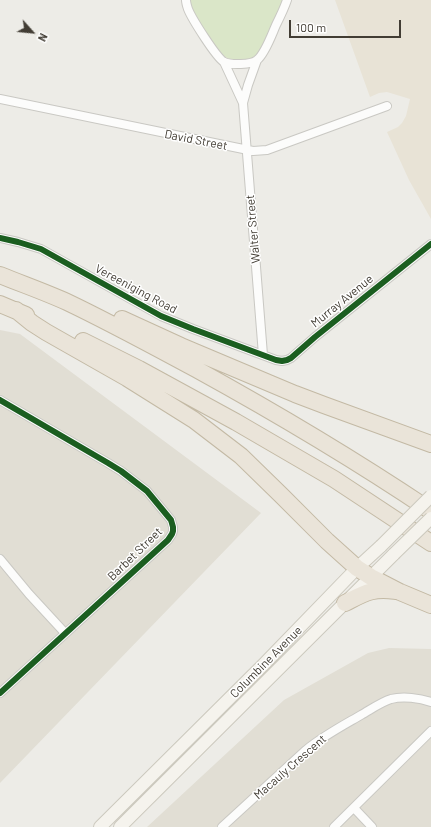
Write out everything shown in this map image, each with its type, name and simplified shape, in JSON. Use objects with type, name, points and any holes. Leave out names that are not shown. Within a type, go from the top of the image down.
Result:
[{"type":"highway","points":[[0,275],[67,302],[160,350],[268,409],[363,466],[431,511]]},
{"type":"highway","points":[[67,302],[91,306],[302,397],[431,444]]},
{"type":"highway","points":[[0,304],[87,343],[133,366],[236,422],[334,479],[431,543]]},
{"type":"highway","points":[[16,310],[46,332],[127,378],[194,420],[241,456],[327,541],[357,568],[400,592],[431,605]]},
{"type":"highway","points":[[345,603],[374,590],[400,592]]},
{"type":"main road","name":"Columbine Avenue","points":[[100,827],[264,664],[357,568],[431,496]]},
{"type":"main road","name":"Columbine Avenue","points":[[120,827],[431,518]]},
{"type":"street","name":"Walter Street","points":[[181,0],[186,4],[195,22],[224,62],[243,103]]},
{"type":"street","name":"Walter Street","points":[[263,355],[243,103],[257,60],[267,46],[287,0]]},
{"type":"street","points":[[224,62],[237,64],[250,63],[257,60]]},
{"type":"street","name":"David Street","points":[[0,99],[253,151],[267,150],[387,106]]},
{"type":"street","name":"Vereeniging Road","points":[[0,238],[41,249],[161,316],[193,330],[263,355]]},
{"type":"street","name":"Murray Avenue","points":[[263,355],[280,361],[291,358],[431,244]]},
{"type":"street","name":"Barbet Street","points":[[0,400],[121,471],[147,490],[168,516],[173,530],[168,540],[0,693]]},
{"type":"street","points":[[0,559],[29,594],[65,633]]},
{"type":"street","name":"Macauly Crescent","points":[[222,827],[320,738],[390,699],[418,699],[431,702]]},
{"type":"street","points":[[334,827],[431,731]]},
{"type":"street","points":[[354,808],[372,827]]},
{"type":"shaded area","points":[[335,0],[431,0],[431,219],[409,180],[387,132],[398,127],[402,123],[406,116],[410,99],[387,92],[379,93],[370,97]]},
{"type":"shaded area","points":[[0,330],[20,334],[261,513],[0,783]]},
{"type":"shaded area","points":[[389,648],[431,649],[431,827],[147,827],[284,700],[368,653]]},
{"type":"green space","points":[[190,0],[284,0],[258,55],[249,61],[234,61],[225,57],[219,51],[196,18]]},
{"type":"cycle path","points":[[0,238],[41,249],[161,316],[282,361],[291,358],[431,244]]},
{"type":"cycle path","points":[[0,400],[121,471],[147,491],[171,520],[173,527],[172,534],[168,540],[0,693]]}]
